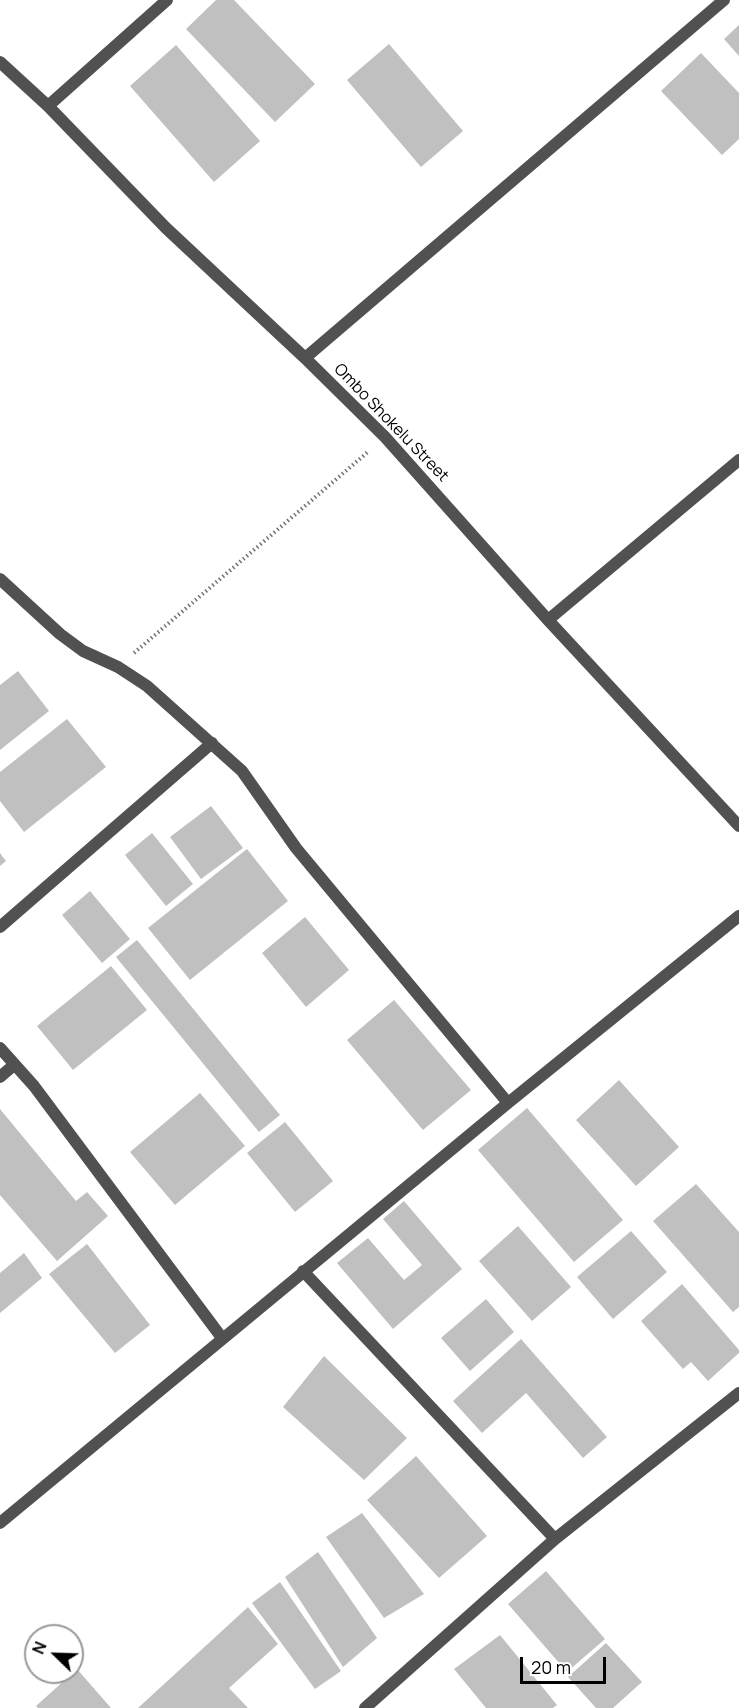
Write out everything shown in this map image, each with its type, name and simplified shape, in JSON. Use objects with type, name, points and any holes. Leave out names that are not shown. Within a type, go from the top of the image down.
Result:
[{"type":"street","points":[[48,106],[167,0]]},
{"type":"street","points":[[306,358],[724,0]]},
{"type":"street","name":"Ombo Shokelu Street","points":[[0,62],[48,106],[166,228],[306,358],[385,437],[548,620],[739,825]]},
{"type":"street","points":[[548,620],[739,460]]},
{"type":"street","points":[[0,579],[60,634],[83,651],[118,667],[147,686],[242,771],[296,848],[508,1103]]},
{"type":"street","points":[[0,927],[212,742]]},
{"type":"street","points":[[0,1523],[303,1271],[739,916]]},
{"type":"street","points":[[0,1048],[34,1086],[222,1338]]},
{"type":"street","points":[[0,1077],[14,1065]]},
{"type":"street","points":[[303,1271],[555,1539]]},
{"type":"street","points":[[365,1708],[555,1539],[739,1393]]},
{"type":"path","points":[[118,667],[385,437]]},
{"type":"building","points":[[216,0],[234,0],[315,84],[275,122],[186,29]]},
{"type":"building","points":[[739,25],[739,56],[724,39]]},
{"type":"building","points":[[389,44],[463,131],[421,167],[347,80]]},
{"type":"building","points":[[176,45],[260,141],[214,182],[130,86]]},
{"type":"building","points":[[701,53],[739,93],[739,139],[722,155],[661,91]]},
{"type":"building","points":[[18,671],[49,711],[0,750],[0,685]]},
{"type":"building","points":[[67,719],[106,767],[24,832],[0,801],[0,772]]},
{"type":"building","points":[[211,806],[243,848],[201,879],[170,837]]},
{"type":"building","points":[[152,833],[193,884],[166,906],[125,855]]},
{"type":"building","points":[[247,849],[288,901],[190,980],[148,928]]},
{"type":"building","points":[[0,853],[6,861],[0,866]]},
{"type":"building","points":[[90,891],[130,939],[102,963],[62,915]]},
{"type":"building","points":[[305,917],[349,970],[306,1007],[262,953]]},
{"type":"building","points":[[137,940],[280,1115],[259,1132],[116,957]]},
{"type":"building","points":[[111,966],[147,1010],[73,1070],[37,1026]]},
{"type":"building","points":[[394,1000],[471,1090],[423,1130],[347,1040]]},
{"type":"building","points":[[619,1080],[679,1147],[636,1186],[576,1120]]},
{"type":"building","points":[[200,1093],[245,1146],[175,1205],[130,1152]]},
{"type":"building","points":[[527,1108],[623,1220],[574,1262],[478,1150]]},
{"type":"building","points":[[0,1109],[76,1201],[87,1192],[108,1216],[57,1261],[0,1195]]},
{"type":"building","points":[[285,1122],[333,1181],[295,1212],[247,1153]]},
{"type":"building","points":[[696,1184],[739,1232],[739,1307],[733,1312],[653,1221]]},
{"type":"building","points":[[404,1201],[462,1269],[393,1329],[337,1263],[368,1238],[404,1280],[422,1265],[383,1219]]},
{"type":"building","points":[[518,1226],[571,1287],[532,1321],[479,1261]]},
{"type":"building","points":[[631,1231],[667,1272],[613,1319],[577,1277]]},
{"type":"building","points":[[87,1244],[150,1325],[115,1353],[49,1274]]},
{"type":"building","points":[[24,1253],[42,1278],[0,1313],[0,1273]]},
{"type":"building","points":[[682,1284],[739,1350],[739,1353],[708,1381],[691,1362],[683,1369],[641,1321]]},
{"type":"building","points":[[486,1299],[514,1332],[470,1371],[441,1338]]},
{"type":"building","points":[[521,1339],[607,1437],[583,1458],[526,1393],[482,1433],[453,1401]]},
{"type":"building","points":[[324,1356],[407,1438],[364,1480],[283,1407]]},
{"type":"building","points":[[416,1456],[487,1536],[439,1578],[367,1500]]},
{"type":"building","points":[[362,1513],[424,1594],[384,1618],[326,1537]]},
{"type":"building","points":[[318,1552],[377,1638],[343,1667],[285,1577]]},
{"type":"building","points":[[546,1571],[605,1639],[567,1672],[508,1604]]},
{"type":"building","points":[[280,1582],[341,1671],[315,1689],[252,1603]]},
{"type":"building","points":[[248,1607],[278,1644],[229,1688],[248,1708],[138,1708]]},
{"type":"building","points":[[500,1635],[557,1705],[553,1708],[486,1708],[454,1669]]},
{"type":"building","points":[[606,1643],[642,1682],[613,1708],[596,1708],[568,1677]]},
{"type":"building","points":[[84,1677],[111,1708],[38,1708],[36,1706],[60,1684],[84,1684]]}]
